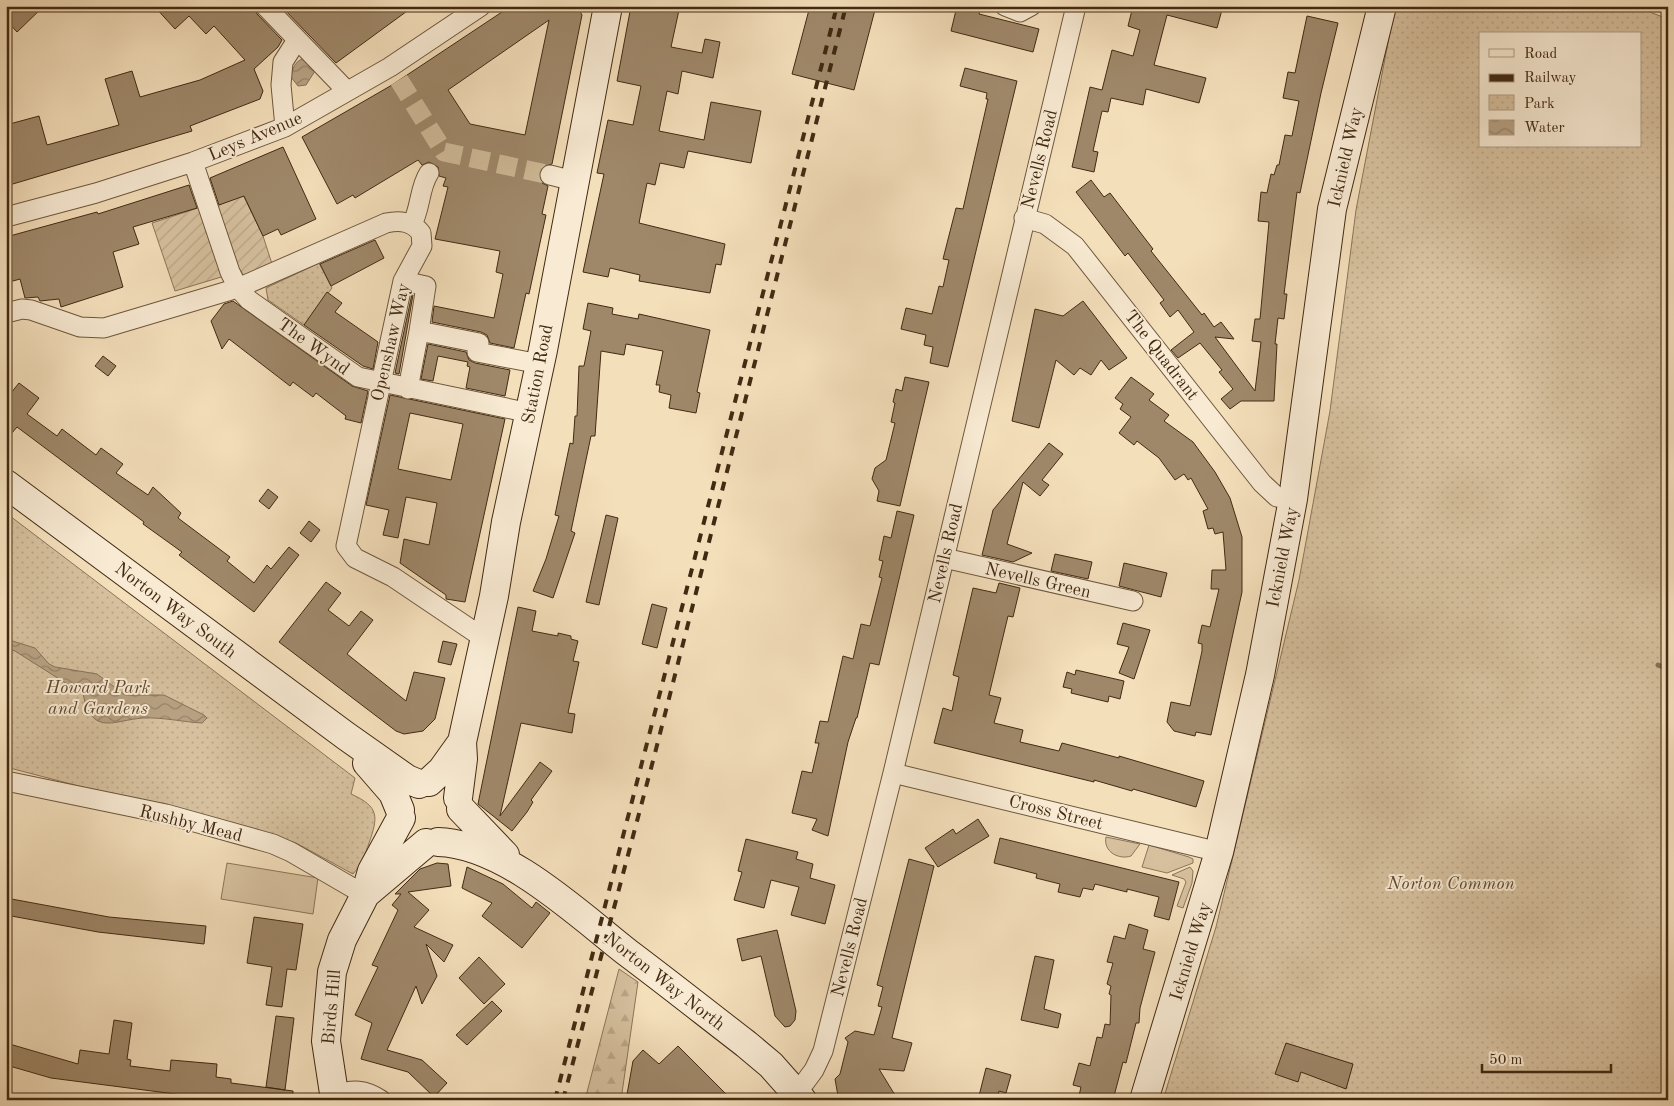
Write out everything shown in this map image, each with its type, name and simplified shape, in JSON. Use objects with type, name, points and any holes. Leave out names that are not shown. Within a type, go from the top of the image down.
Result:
[{"type":"street","points":[[265,6],[347,91]]},
{"type":"street","name":"Leys Avenue","points":[[6,217],[96,193],[193,162],[285,127],[347,91],[395,74],[481,6]]},
{"type":"street","name":"Station Road","points":[[460,803],[463,759],[462,742],[485,639],[506,522],[540,364],[562,178],[608,6]]},
{"type":"street","points":[[1005,6],[1020,12],[1030,6]]},
{"type":"street","name":"Icknield Way","points":[[1144,1100],[1219,852],[1260,675],[1293,499],[1332,209],[1382,6]]},
{"type":"street","name":"Nevells Road","points":[[800,1097],[823,1051],[893,773],[1074,7]]},
{"type":"street","points":[[285,127],[281,85],[283,62],[297,40]]},
{"type":"street","name":"The Wynd","points":[[193,162],[230,272],[238,288],[249,300],[358,377],[382,384],[530,413]]},
{"type":"street","points":[[6,313],[22,309],[31,310],[80,327],[104,328],[238,288],[386,223],[403,221],[412,224],[418,212],[425,179],[429,172]]},
{"type":"street","name":"The Quadrant","points":[[1024,218],[1045,224],[1064,236],[1081,251],[1262,483],[1277,497],[1293,499]]},
{"type":"street","name":"Openshaw Way","points":[[412,224],[421,233],[423,242],[419,254],[403,281],[382,384],[372,417],[346,546],[355,558],[393,577],[485,639]]},
{"type":"street","points":[[403,281],[426,286],[408,389]]},
{"type":"street","points":[[419,331],[479,343],[477,352],[540,364]]},
{"type":"street","name":"Norton Way South","points":[[6,484],[346,736],[407,779],[424,783]]},
{"type":"street","name":"Nevells Green","points":[[944,558],[1133,601]]},
{"type":"street","name":"Norton Way South","points":[[346,736],[393,794],[400,814]]},
{"type":"street","name":"Station Road","points":[[424,783],[442,770],[462,742]]},
{"type":"street","name":"Cross Street","points":[[893,773],[1219,852]]},
{"type":"street","name":"Rushby Mead","points":[[6,782],[166,814],[273,844],[291,852],[365,894]]},
{"type":"street","points":[[424,783],[441,784],[451,789],[460,803],[461,820],[456,830],[448,838],[432,843],[410,835],[400,814],[407,795],[424,783]]},
{"type":"street","name":"Norton Way North","points":[[460,803],[520,871]]},
{"type":"street","name":"Birds Hill","points":[[381,1100],[364,1091],[350,1090],[335,1098],[326,1041],[332,972],[342,940],[365,894],[372,871],[400,814]]},
{"type":"street","name":"Birds Hill","points":[[365,894],[432,843]]},
{"type":"street","name":"Norton Way North","points":[[432,843],[456,843],[472,847],[520,871],[746,1044],[771,1065],[800,1097]]},
{"type":"green space","name":"Norton Common","points":[[1395,6],[1634,6],[1668,19],[1668,1100],[1163,1100],[1216,927],[1299,580],[1330,411],[1356,210]]},
{"type":"green space","points":[[243,195],[263,236],[273,267],[245,279],[241,271],[175,291],[152,223],[201,207],[214,206]]},
{"type":"green space","points":[[319,263],[332,288],[304,325],[268,300],[266,288]]},
{"type":"green space","name":"Howard Park and Gardens","points":[[6,513],[355,778],[351,794],[372,808],[375,819],[366,852],[353,874],[296,843],[6,767]]},
{"type":"green space","points":[[1106,837],[1140,844],[1131,856],[1117,856],[1109,851]]},
{"type":"green space","points":[[1149,845],[1189,857],[1193,859],[1193,863],[1167,873],[1142,867]]},
{"type":"green space","points":[[227,863],[318,878],[313,914],[221,899]]},
{"type":"green space","points":[[1190,867],[1193,871],[1192,883],[1183,908],[1177,906],[1186,882],[1184,879],[1172,875]]},
{"type":"green space","points":[[619,969],[638,982],[621,1100],[585,1100]]},
{"type":"water","points":[[304,58],[315,71],[306,85],[298,86],[291,77],[296,63]]},
{"type":"water","points":[[6,639],[35,648],[49,664],[55,667],[97,674],[125,695],[164,695],[207,718],[202,723],[150,718],[114,723],[98,721],[92,716],[87,707],[83,694],[15,651],[6,648]]},
{"type":"building","points":[[6,6],[44,6],[17,32],[6,20]]},
{"type":"building","points":[[154,6],[254,6],[257,14],[282,40],[278,47],[254,69],[263,91],[260,99],[190,126],[192,131],[6,186],[6,125],[39,116],[47,145],[119,125],[105,79],[132,71],[140,97],[200,80],[245,60],[214,26],[206,34],[189,16],[175,29]]},
{"type":"building","points":[[281,6],[414,6],[336,63]]},
{"type":"building","points":[[511,6],[577,6],[582,15],[552,164],[542,167],[539,173],[542,183],[548,186],[542,214],[546,215],[529,294],[526,293],[514,348],[490,343],[487,335],[481,332],[432,322],[434,306],[494,318],[503,274],[496,272],[500,251],[435,239],[448,187],[443,186],[446,178],[439,176],[438,167],[429,162],[422,165],[418,160],[355,198],[353,195],[337,204],[302,137],[392,85]],"holes":[[[549,20],[525,135],[470,124],[448,90]]]},
{"type":"building","points":[[631,6],[673,6],[672,8],[679,10],[671,47],[702,53],[705,39],[720,42],[713,78],[682,71],[678,94],[667,91],[659,131],[704,140],[711,102],[761,111],[751,163],[688,151],[684,168],[660,163],[655,185],[647,183],[639,223],[725,244],[721,265],[716,264],[710,293],[639,281],[640,275],[610,268],[608,277],[583,272],[604,174],[597,173],[608,120],[633,125],[641,86],[617,81]]},
{"type":"building","points":[[810,6],[876,6],[854,90],[792,74]]},
{"type":"building","points":[[957,6],[982,6],[979,14],[1039,29],[1033,52],[951,31]]},
{"type":"building","points":[[1133,6],[1223,6],[1217,28],[1167,15],[1154,65],[1206,78],[1199,103],[1146,89],[1143,105],[1111,98],[1108,112],[1102,111],[1093,151],[1098,152],[1094,172],[1072,167],[1090,87],[1102,90],[1112,50],[1133,56],[1140,30],[1128,26]]},
{"type":"building","points":[[1307,16],[1338,23],[1300,193],[1297,192],[1284,294],[1287,294],[1284,319],[1278,318],[1275,344],[1277,344],[1274,401],[1241,401],[1230,409],[1221,399],[1233,389],[1219,372],[1222,370],[1200,343],[1178,358],[1171,350],[1194,332],[1178,310],[1170,317],[1160,303],[1164,300],[1128,253],[1125,256],[1076,192],[1091,180],[1104,197],[1110,193],[1153,249],[1151,251],[1202,315],[1204,313],[1214,327],[1221,322],[1234,339],[1215,337],[1255,391],[1261,342],[1252,341],[1255,319],[1260,319],[1269,222],[1258,221],[1261,192],[1267,193],[1271,174],[1274,175],[1277,165],[1279,165],[1285,135],[1292,136],[1299,101],[1283,98],[1288,72],[1295,73]]},
{"type":"building","points":[[965,68],[1017,81],[948,367],[930,363],[933,347],[924,345],[926,335],[901,329],[906,308],[932,314],[939,286],[943,287],[949,260],[943,259],[956,208],[963,209],[988,99],[986,99],[987,93],[960,86]]},
{"type":"building","points":[[283,147],[316,219],[281,235],[278,229],[263,236],[244,196],[219,205],[210,178]]},
{"type":"building","points":[[189,185],[197,208],[133,227],[139,244],[113,252],[123,287],[61,307],[59,299],[40,301],[38,297],[25,298],[20,279],[6,283],[6,237],[97,212],[98,214]]},
{"type":"building","points":[[375,240],[384,258],[331,286],[320,264]]},
{"type":"building","points":[[327,292],[342,303],[335,312],[378,342],[373,369],[363,366],[304,325]]},
{"type":"building","points":[[413,295],[399,374],[395,373]]},
{"type":"building","points":[[233,301],[352,386],[368,391],[361,423],[345,419],[346,416],[316,393],[313,397],[293,382],[290,386],[229,339],[222,349],[211,321],[224,304]]},
{"type":"building","points":[[1083,301],[1127,358],[1109,370],[1101,360],[1091,375],[1080,368],[1074,375],[1056,360],[1039,428],[1012,421],[1035,309],[1063,316]]},
{"type":"building","points":[[588,303],[613,308],[612,314],[638,319],[639,314],[710,330],[697,392],[700,393],[696,413],[669,408],[671,395],[659,392],[660,385],[656,385],[663,351],[626,344],[624,355],[601,351],[595,436],[591,436],[571,531],[575,533],[553,598],[533,591],[546,559],[559,516],[555,515],[570,443],[573,444],[575,416],[577,416],[579,366],[584,366],[591,331],[583,329]]},
{"type":"building","points":[[428,344],[466,352],[469,360],[475,363],[510,370],[505,396],[466,388],[470,367],[467,366],[468,362],[438,356],[433,381],[421,379]]},
{"type":"building","points":[[103,356],[116,366],[108,376],[95,366]]},
{"type":"building","points":[[905,377],[929,382],[900,506],[877,501],[879,491],[872,479],[875,468],[886,460],[895,423],[891,422],[895,403],[893,402],[896,389],[902,391]]},
{"type":"building","points":[[1131,377],[1154,394],[1149,400],[1169,415],[1164,421],[1193,442],[1215,472],[1230,498],[1242,537],[1242,592],[1211,735],[1196,732],[1195,736],[1174,731],[1167,722],[1171,702],[1190,706],[1202,651],[1202,644],[1198,643],[1202,625],[1210,627],[1219,589],[1211,589],[1212,570],[1226,570],[1223,532],[1215,534],[1213,528],[1208,529],[1203,511],[1208,509],[1191,478],[1188,480],[1184,474],[1175,480],[1159,458],[1137,441],[1134,445],[1119,433],[1131,417],[1120,409],[1123,404],[1115,398]]},
{"type":"building","points":[[19,383],[39,398],[27,414],[57,436],[62,429],[96,455],[101,448],[123,464],[116,473],[148,495],[153,487],[181,513],[178,518],[230,557],[227,561],[254,583],[267,565],[271,569],[289,547],[299,555],[254,612],[179,555],[182,552],[143,524],[144,522],[17,427],[6,440],[6,399]]},
{"type":"building","points":[[390,395],[505,419],[465,602],[446,599],[446,595],[400,563],[404,539],[429,545],[437,503],[406,497],[398,538],[383,535],[389,510],[366,505]],"holes":[[[410,413],[463,424],[451,480],[398,469]]]},
{"type":"building","points":[[1049,443],[1063,454],[1042,480],[1049,485],[1040,496],[1023,482],[1007,544],[1032,553],[1013,562],[982,555],[993,510]]},
{"type":"building","points":[[268,489],[278,497],[269,509],[259,501]]},
{"type":"building","points":[[897,511],[914,515],[879,665],[870,663],[857,718],[848,742],[828,836],[812,830],[817,819],[792,813],[802,771],[812,773],[819,743],[815,743],[820,721],[828,722],[843,656],[853,659],[861,624],[870,626],[882,578],[879,577],[883,561],[879,560],[884,536],[891,538]]},
{"type":"building","points":[[606,515],[618,518],[599,605],[586,602]]},
{"type":"building","points":[[309,521],[320,530],[311,542],[300,533]]},
{"type":"building","points":[[1055,554],[1092,562],[1088,579],[1051,571]]},
{"type":"building","points":[[1124,563],[1167,573],[1161,597],[1119,586]]},
{"type":"building","points":[[326,582],[341,593],[328,610],[349,626],[361,611],[373,620],[347,654],[406,701],[414,672],[445,678],[435,719],[423,731],[404,734],[396,731],[279,642]]},
{"type":"building","points":[[999,583],[1020,588],[1013,617],[1008,616],[989,695],[1001,698],[994,723],[1023,730],[1020,742],[1059,751],[1062,743],[1119,758],[1119,756],[1204,781],[1196,807],[1133,789],[1132,791],[1094,780],[1094,782],[934,743],[943,708],[952,711],[959,677],[953,675],[973,588],[996,593]]},
{"type":"building","points":[[652,604],[667,608],[657,648],[642,644]]},
{"type":"building","points":[[518,607],[536,611],[532,631],[558,636],[558,633],[571,636],[571,639],[578,641],[573,661],[579,662],[568,713],[575,714],[572,733],[521,723],[500,816],[540,762],[552,771],[531,800],[533,802],[527,812],[512,831],[478,804]]},
{"type":"building","points":[[1123,623],[1150,630],[1134,679],[1119,673],[1129,647],[1117,644]]},
{"type":"building","points":[[443,641],[457,644],[451,665],[438,662]]},
{"type":"building","points":[[1076,670],[1124,681],[1120,699],[1109,696],[1108,702],[1071,693],[1072,689],[1063,687],[1067,672],[1075,675]]},
{"type":"building","points":[[978,819],[989,836],[938,867],[925,848],[953,829],[956,834]]},
{"type":"building","points":[[1000,838],[1179,882],[1169,920],[1154,916],[1159,897],[1095,884],[1093,890],[1083,888],[1080,897],[1058,892],[1060,884],[1036,878],[1037,874],[994,863]]},
{"type":"building","points":[[746,839],[798,852],[796,859],[813,864],[810,878],[835,885],[825,924],[791,915],[799,887],[771,880],[764,908],[734,900],[742,872],[738,871]]},
{"type":"building","points":[[909,859],[934,866],[892,1038],[912,1043],[904,1071],[879,1069],[898,1100],[846,1100],[844,1096],[838,1096],[835,1079],[840,1074],[848,1042],[845,1038],[855,1031],[874,1035],[882,1007],[878,1006],[883,987],[877,985]]},
{"type":"building","points":[[437,863],[448,864],[451,886],[408,892],[429,910],[414,927],[453,945],[444,962],[426,944],[437,976],[422,1004],[416,986],[387,1050],[422,1060],[447,1083],[434,1097],[408,1072],[361,1059],[372,1023],[355,1015],[378,967],[372,965],[398,910],[392,905],[401,894],[395,894],[420,869]]},
{"type":"building","points":[[467,867],[503,884],[532,908],[536,902],[550,913],[522,948],[482,916],[492,903],[462,888]]},
{"type":"building","points":[[6,898],[109,917],[206,926],[204,944],[98,932],[6,915]]},
{"type":"building","points":[[254,917],[303,924],[296,970],[287,969],[282,1007],[266,1005],[272,967],[247,963]]},
{"type":"building","points":[[1129,924],[1148,930],[1143,949],[1155,952],[1140,1008],[1139,1023],[1136,1023],[1126,1063],[1123,1062],[1113,1100],[1078,1100],[1081,1087],[1073,1085],[1079,1063],[1090,1066],[1097,1037],[1102,1038],[1105,1024],[1110,1025],[1111,995],[1109,994],[1111,986],[1107,984],[1113,963],[1107,962],[1114,936],[1125,939]]},
{"type":"building","points":[[777,930],[796,1011],[795,1020],[790,1026],[785,1027],[775,1016],[761,956],[742,961],[737,939]]},
{"type":"building","points":[[1035,956],[1054,960],[1044,1009],[1061,1014],[1058,1028],[1021,1020]]},
{"type":"building","points":[[479,957],[505,984],[484,1004],[459,978]]},
{"type":"building","points":[[492,1001],[502,1011],[467,1045],[456,1035]]},
{"type":"building","points":[[276,1016],[294,1018],[285,1090],[266,1087]]},
{"type":"building","points":[[114,1020],[132,1023],[127,1059],[131,1060],[130,1066],[170,1071],[171,1060],[217,1064],[216,1077],[231,1079],[231,1083],[293,1091],[293,1100],[224,1100],[51,1078],[6,1065],[6,1043],[78,1064],[80,1050],[109,1054]]},
{"type":"building","points":[[1286,1043],[1353,1064],[1346,1089],[1301,1072],[1298,1082],[1275,1074]]},
{"type":"building","points":[[678,1046],[732,1100],[626,1100],[633,1061],[643,1050],[659,1064]]},
{"type":"building","points":[[986,1068],[1011,1075],[1006,1093],[999,1091],[997,1100],[978,1100]]},
{"type":"waterway","points":[[1658,665],[1668,669]]},
{"type":"tunnel","points":[[399,80],[444,152],[550,175]]},
{"type":"railway","points":[[555,1100],[837,6]]},
{"type":"railway","points":[[563,1100],[654,757],[846,6]]}]
